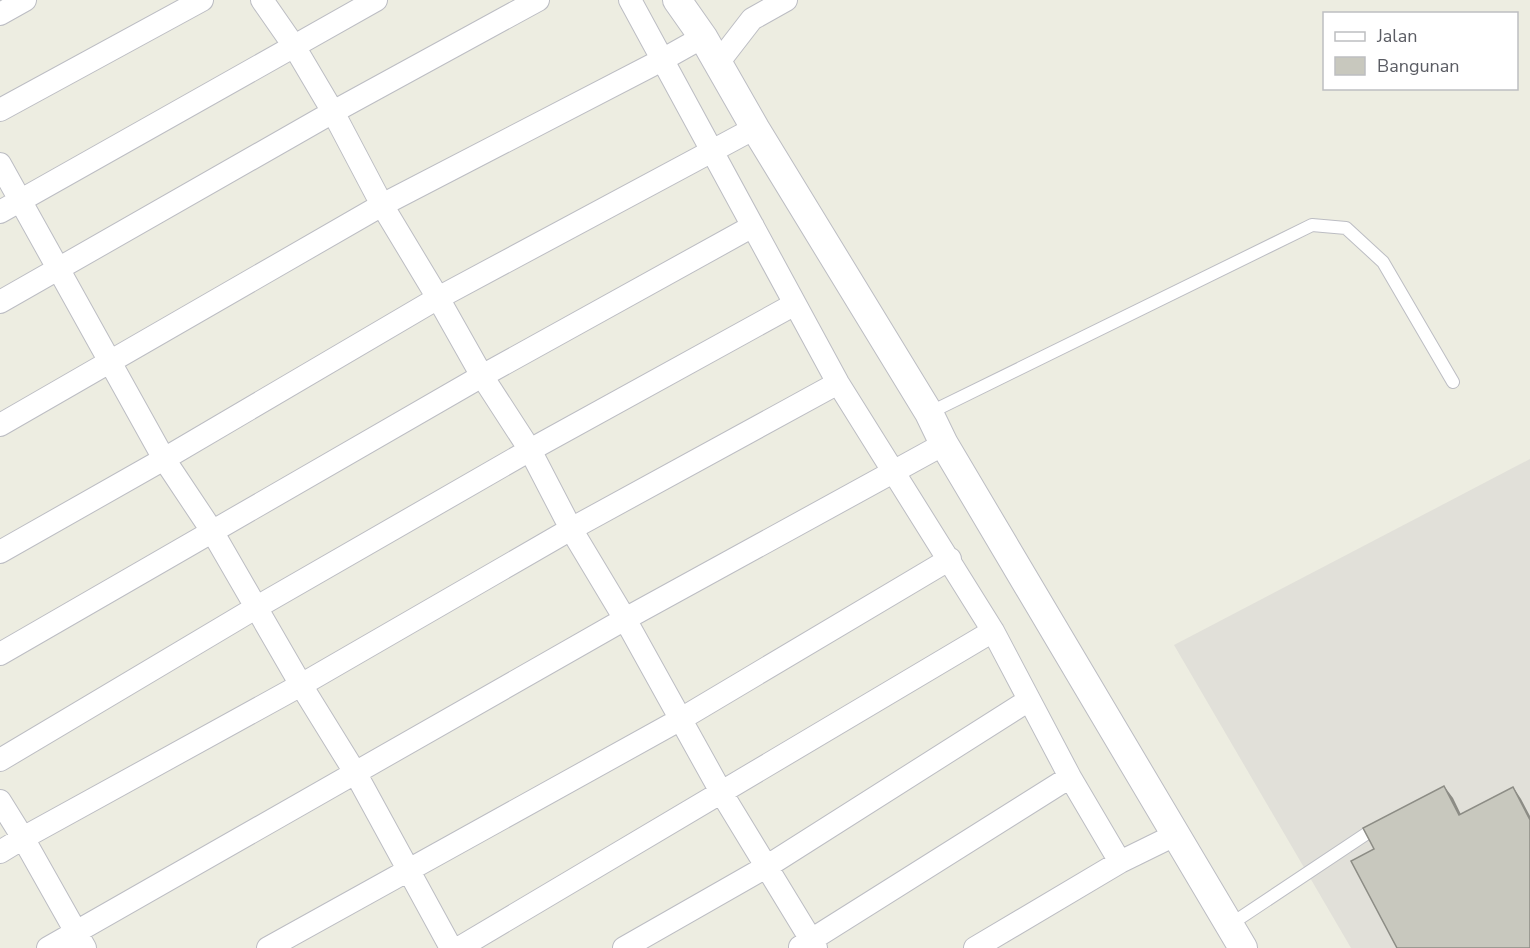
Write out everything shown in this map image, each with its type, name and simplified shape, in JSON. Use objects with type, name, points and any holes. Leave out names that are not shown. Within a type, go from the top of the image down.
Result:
[{"type":"street","points":[[0,14],[25,0]]},
{"type":"street","points":[[0,110],[202,0]]},
{"type":"street","points":[[262,0],[294,46],[333,112],[382,205],[482,376],[531,450],[571,529],[625,619],[809,946],[1070,777]]},
{"type":"street","points":[[0,212],[376,0]]},
{"type":"street","points":[[0,302],[333,112],[538,0]]},
{"type":"street","points":[[630,0],[838,383],[993,631],[1070,777],[1120,862]]},
{"type":"street","points":[[677,0],[703,37],[755,128],[929,413],[1175,835],[1237,936]]},
{"type":"street","points":[[718,63],[752,19],[786,0]]},
{"type":"street","points":[[0,425],[382,205],[703,37]]},
{"type":"street","points":[[0,552],[164,459],[438,298],[755,128]]},
{"type":"street","points":[[0,164],[164,459],[212,531],[301,685],[356,774],[451,948]]},
{"type":"street","points":[[0,654],[482,376],[753,226]]},
{"type":"street","points":[[0,760],[257,607],[531,450],[795,304]]},
{"type":"street","points":[[0,852],[301,685],[571,529],[838,383]]},
{"type":"street","points":[[48,948],[80,940],[356,774],[625,619],[945,444]]},
{"type":"street","points":[[268,948],[681,719],[950,559]]},
{"type":"street","points":[[459,948],[993,631]]},
{"type":"street","points":[[624,948],[766,867],[1029,700]]},
{"type":"street","points":[[0,801],[80,940]]},
{"type":"street","points":[[975,948],[1120,862],[1175,835]]},
{"type":"lane","points":[[929,413],[1312,225],[1346,228],[1383,262],[1453,382]]},
{"type":"lane","points":[[1237,936],[1366,834]]},
{"type":"shaded area","points":[[1530,459],[1530,948],[1351,948],[1174,645]]},
{"type":"building","points":[[1444,786],[1459,815],[1513,787],[1530,820],[1530,948],[1397,948],[1351,861],[1374,849],[1363,828]]}]
